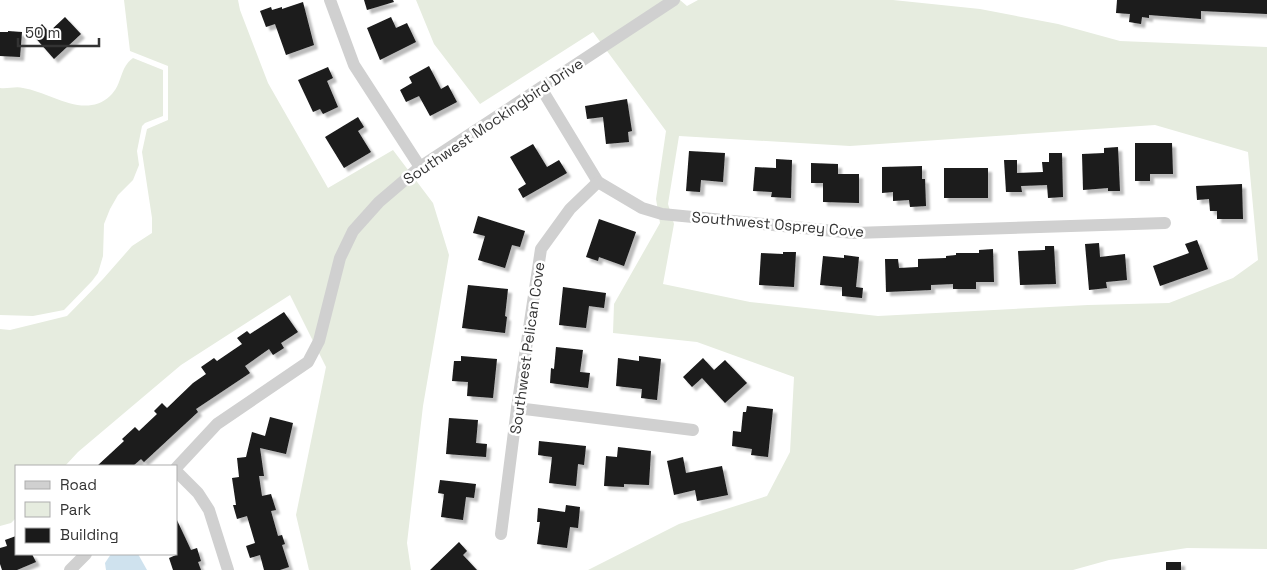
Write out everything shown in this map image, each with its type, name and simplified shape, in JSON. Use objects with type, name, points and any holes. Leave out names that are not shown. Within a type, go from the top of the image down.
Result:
[{"type":"street","points":[[330,0],[354,66],[420,168]]},
{"type":"street","name":"Southwest Mockingbird Drive","points":[[178,467],[217,424],[308,362],[319,341],[340,258],[353,230],[379,202],[420,168],[674,0]]},
{"type":"street","name":"Southwest Osprey Cove","points":[[541,88],[598,182],[642,208],[662,214],[854,233],[1165,223]]},
{"type":"street","name":"Southwest Pelican Cove","points":[[501,534],[517,408],[541,249],[570,209],[598,182]]},
{"type":"street","points":[[517,408],[693,430]]},
{"type":"street","points":[[178,471],[198,493],[209,510],[228,570]]},
{"type":"street","points":[[70,570],[85,555]]},
{"type":"green space","points":[[124,0],[238,0],[240,10],[268,83],[328,188],[393,150],[433,203],[449,255],[423,406],[407,543],[411,570],[309,570],[296,515],[326,367],[290,295],[181,365],[78,452],[66,465],[15,465],[15,519],[11,523],[0,526],[0,329],[10,330],[67,316],[132,246],[152,233],[152,218],[142,152],[147,129],[168,120],[168,66],[130,51]]},
{"type":"green space","points":[[416,0],[680,0],[687,6],[698,0],[893,0],[980,9],[1058,24],[1120,41],[1267,47],[1267,549],[1187,548],[1109,560],[1073,570],[588,570],[679,524],[767,496],[790,452],[794,377],[697,342],[613,333],[614,304],[660,223],[656,199],[666,131],[593,32],[480,104],[434,44]],"holes":[[[1155,125],[1248,152],[1258,260],[1233,278],[1169,303],[1088,305],[878,316],[750,302],[663,284],[674,224],[668,204],[679,136],[850,146]]]},
{"type":"green space","points":[[133,58],[163,70],[163,116],[142,126],[137,151],[139,165],[133,180],[118,195],[104,224],[103,256],[98,273],[64,310],[33,316],[0,315],[0,88],[20,87],[78,105],[100,103],[114,91],[125,66]]},
{"type":"water","points":[[110,555],[139,555],[147,570],[106,570],[105,563]]},
{"type":"building","points":[[364,0],[393,0],[394,2],[367,10]]},
{"type":"building","points":[[1117,0],[1267,0],[1267,14],[1201,11],[1201,19],[1149,15],[1149,18],[1142,17],[1141,24],[1129,22],[1130,14],[1116,13]]},
{"type":"building","points":[[303,2],[314,45],[286,55],[275,24],[266,27],[260,11],[271,7],[272,10],[282,7],[282,9]]},
{"type":"building","points":[[65,17],[81,34],[54,59],[32,34],[42,24],[49,32]]},
{"type":"building","points":[[391,17],[396,28],[407,23],[416,42],[380,60],[367,28]]},
{"type":"building","points":[[0,32],[22,32],[20,57],[0,56]]},
{"type":"building","points":[[429,66],[441,89],[448,85],[457,102],[430,116],[419,96],[406,102],[400,90],[412,83],[409,77]]},
{"type":"building","points":[[328,67],[333,78],[327,81],[338,107],[323,114],[320,109],[313,112],[298,80]]},
{"type":"building","points":[[627,99],[632,131],[628,132],[629,142],[606,144],[603,117],[587,119],[585,106]]},
{"type":"building","points":[[358,117],[364,127],[358,131],[371,152],[344,168],[325,137]]},
{"type":"building","points":[[1135,143],[1172,143],[1173,174],[1150,174],[1150,181],[1135,181]]},
{"type":"building","points":[[533,144],[547,167],[559,160],[567,173],[523,198],[518,189],[526,184],[510,157]]},
{"type":"building","points":[[1118,147],[1120,191],[1108,191],[1108,188],[1083,190],[1082,154],[1104,153],[1104,148]]},
{"type":"building","points":[[689,151],[725,153],[723,182],[701,180],[700,192],[686,191]]},
{"type":"building","points":[[1049,153],[1062,153],[1063,197],[1048,198],[1047,185],[1021,186],[1022,192],[1006,192],[1004,160],[1017,160],[1017,173],[1043,172],[1042,162],[1049,162]]},
{"type":"building","points":[[776,159],[792,160],[791,198],[771,197],[772,192],[753,191],[755,167],[776,168]]},
{"type":"building","points":[[811,163],[838,164],[838,174],[859,174],[859,203],[823,202],[823,183],[811,183]]},
{"type":"building","points":[[922,166],[922,179],[925,179],[926,206],[910,207],[909,200],[893,201],[893,192],[882,193],[882,167]]},
{"type":"building","points":[[944,168],[988,168],[988,198],[944,198]]},
{"type":"building","points":[[1242,184],[1243,219],[1217,219],[1217,211],[1210,211],[1209,199],[1197,200],[1196,186]]},
{"type":"building","points":[[478,216],[525,231],[520,247],[512,245],[505,268],[478,260],[485,236],[473,233]]},
{"type":"building","points":[[599,219],[636,232],[624,266],[599,257],[598,261],[586,257]]},
{"type":"building","points":[[1197,240],[1208,269],[1160,286],[1153,266],[1189,253],[1185,244]]},
{"type":"building","points":[[1099,243],[1100,257],[1125,254],[1127,280],[1106,282],[1107,288],[1089,290],[1085,244]]},
{"type":"building","points":[[1045,246],[1054,246],[1056,284],[1020,285],[1018,251],[1045,250]]},
{"type":"building","points":[[993,249],[994,282],[976,282],[976,289],[953,289],[953,284],[931,285],[931,290],[886,292],[885,259],[898,259],[899,268],[918,267],[918,259],[946,258],[946,256],[956,255],[956,253],[979,253],[979,250]]},
{"type":"building","points":[[783,252],[796,252],[794,287],[759,285],[761,253],[783,254]]},
{"type":"building","points":[[844,255],[859,257],[856,287],[863,288],[862,298],[842,296],[842,287],[820,285],[823,256],[844,258]]},
{"type":"building","points":[[468,285],[508,289],[505,333],[462,328]]},
{"type":"building","points":[[563,287],[606,293],[604,308],[589,306],[586,328],[559,325]]},
{"type":"building","points":[[284,312],[298,332],[281,343],[284,348],[273,355],[269,349],[245,366],[250,373],[196,409],[198,412],[144,462],[141,459],[134,465],[98,465],[124,441],[122,439],[135,427],[139,431],[157,414],[154,411],[162,403],[167,408],[193,383],[206,374],[201,367],[214,358],[217,361],[242,344],[237,338],[247,331],[250,334]]},
{"type":"building","points":[[556,347],[583,350],[580,372],[590,373],[588,388],[550,383],[551,368],[554,369]]},
{"type":"building","points":[[461,356],[497,359],[493,398],[467,396],[468,382],[452,381],[454,361],[461,361]]},
{"type":"building","points":[[639,356],[661,359],[657,400],[641,398],[642,389],[616,386],[618,358],[639,361]]},
{"type":"building","points":[[703,358],[714,370],[725,360],[747,383],[725,403],[702,378],[692,387],[683,377]]},
{"type":"building","points":[[747,406],[773,409],[768,457],[751,455],[752,449],[732,446],[733,431],[741,432],[743,412],[746,412]]},
{"type":"building","points":[[270,417],[293,423],[286,454],[260,448],[264,476],[259,476],[262,496],[271,494],[276,510],[271,511],[278,536],[282,535],[285,544],[282,545],[289,567],[280,570],[264,570],[260,555],[250,558],[246,546],[255,543],[247,516],[237,519],[233,505],[236,505],[232,478],[239,477],[237,458],[246,457],[252,432],[265,436]]},
{"type":"building","points":[[449,418],[478,420],[476,443],[487,444],[486,457],[446,454]]},
{"type":"building","points":[[539,441],[586,446],[584,465],[578,464],[576,486],[549,483],[552,457],[538,455]]},
{"type":"building","points":[[618,447],[651,451],[649,485],[624,484],[624,487],[604,486],[606,456],[617,457]]},
{"type":"building","points":[[683,457],[686,473],[722,466],[728,495],[697,501],[695,490],[674,495],[667,461]]},
{"type":"building","points":[[440,480],[476,484],[474,498],[466,497],[463,520],[441,517],[444,494],[438,493]]},
{"type":"building","points":[[566,505],[580,507],[578,528],[570,527],[567,548],[537,544],[540,522],[537,522],[538,508],[565,512]]},
{"type":"building","points":[[178,522],[191,550],[197,548],[201,561],[198,562],[201,570],[173,570],[169,558],[178,555]]},
{"type":"building","points":[[15,536],[15,555],[32,555],[36,562],[17,570],[2,570],[0,548],[7,546],[5,540]]},
{"type":"building","points":[[459,542],[467,551],[463,555],[477,570],[430,570]]},
{"type":"building","points":[[1166,562],[1181,562],[1181,570],[1166,570]]}]
